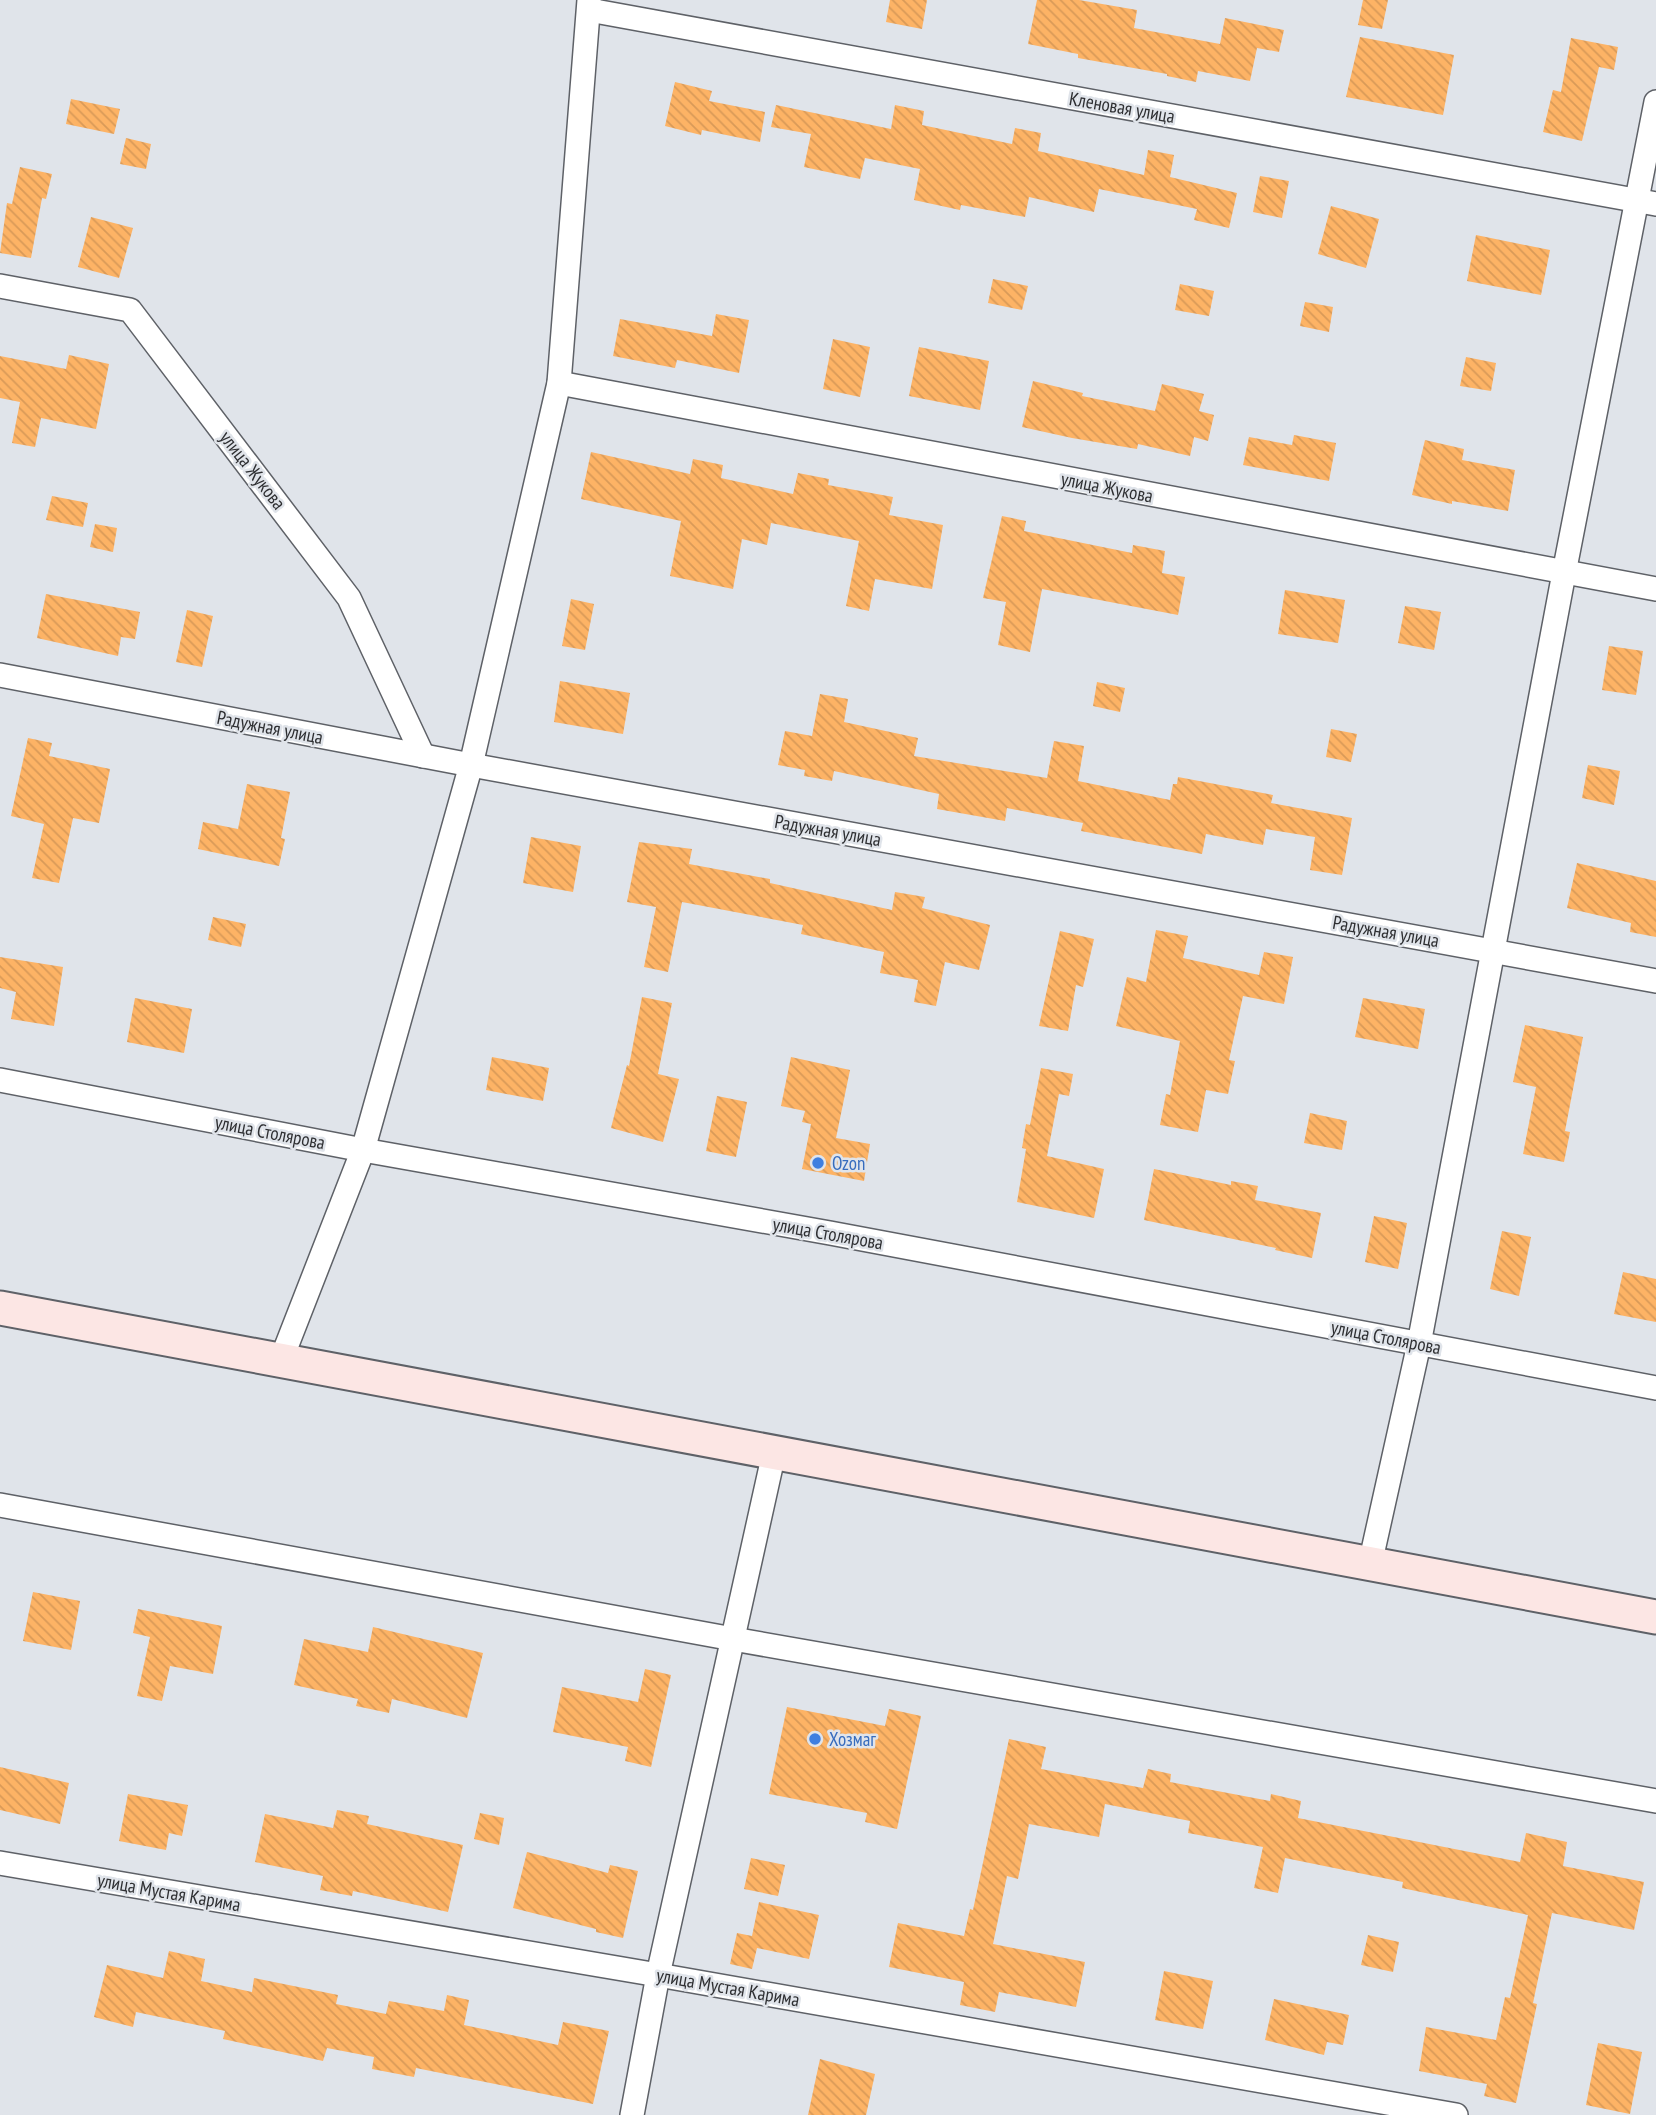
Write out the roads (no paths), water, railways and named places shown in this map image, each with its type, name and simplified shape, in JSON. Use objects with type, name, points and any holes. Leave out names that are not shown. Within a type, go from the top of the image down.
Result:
[{"type":"main road","points":[[0,1308],[1656,1617]]},
{"type":"street","name":"Кленовая улица","points":[[589,5],[1647,203]]},
{"type":"street","points":[[281,1360],[363,1150],[471,765],[559,383],[589,5]]},
{"type":"street","points":[[1370,1564],[1419,1344],[1564,573],[1647,203],[1656,102]]},
{"type":"street","name":"улица Жукова","points":[[0,286],[130,310],[349,598],[423,756]]},
{"type":"street","name":"улица Жукова","points":[[559,383],[1656,589]]},
{"type":"street","name":"Радужная улица","points":[[0,675],[471,765],[1656,981]]},
{"type":"street","name":"улица Столярова","points":[[0,1080],[363,1150],[844,1236],[1656,1388]]},
{"type":"street","points":[[632,2115],[659,1975],[774,1453]]},
{"type":"street","points":[[0,1504],[733,1639],[1656,1801]]},
{"type":"street","name":"улица Мустая Карима","points":[[0,1863],[1456,2115]]},
{"type":"place","name":"Ozon","points":[[818,1163]]},
{"type":"place","name":"Хозмаг","points":[[815,1739]]}]
